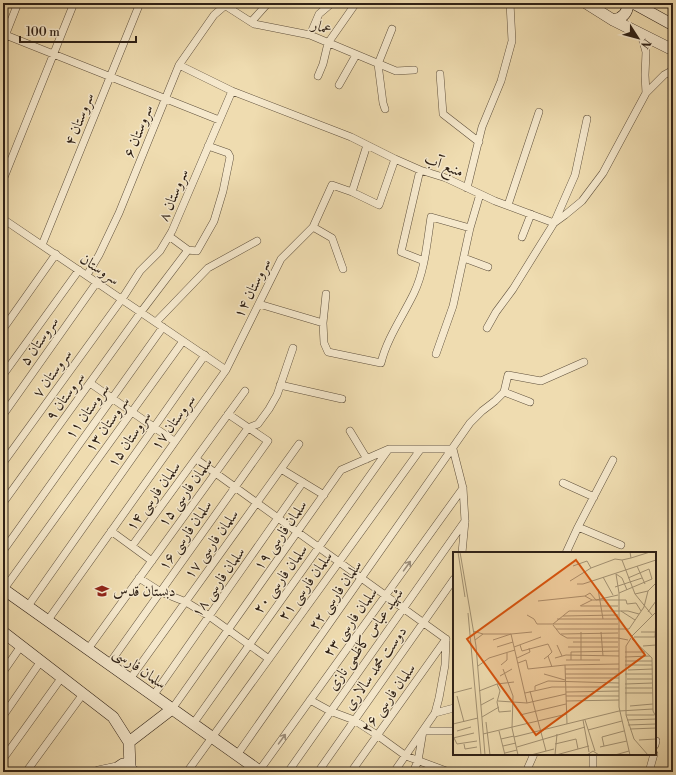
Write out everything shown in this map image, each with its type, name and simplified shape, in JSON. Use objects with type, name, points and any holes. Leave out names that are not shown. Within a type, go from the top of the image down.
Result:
[{"type":"street","points":[[18,3],[4,37],[54,54],[219,120]]},
{"type":"street","points":[[3,180],[74,3]]},
{"type":"street","name":"سروستان ۴","points":[[42,245],[140,3]]},
{"type":"street","points":[[251,22],[268,3]]},
{"type":"street","points":[[310,35],[319,14],[332,3]]},
{"type":"street","points":[[318,76],[323,64],[328,43],[356,3]]},
{"type":"street","points":[[467,188],[482,127],[501,81],[512,41],[510,3]]},
{"type":"street","points":[[586,3],[613,20],[673,50]]},
{"type":"street","points":[[613,20],[619,20],[623,16],[628,5],[627,3]]},
{"type":"street","points":[[633,3],[673,25]]},
{"type":"street","name":"عمار","points":[[226,4],[254,24],[310,35],[396,71],[414,70]]},
{"type":"street","name":"سروستان ۶","points":[[87,275],[99,255],[119,212],[180,65],[214,16],[226,4]]},
{"type":"street","points":[[385,108],[378,64],[392,29]]},
{"type":"street","points":[[641,34],[646,52],[646,93]]},
{"type":"street","points":[[339,85],[356,55]]},
{"type":"street","name":"منبع آب","points":[[180,65],[232,90],[344,134],[420,170],[446,178],[480,194],[554,223]]},
{"type":"street","points":[[554,223],[565,216],[582,201],[603,173],[646,93],[664,75],[673,70]]},
{"type":"street","points":[[440,74],[443,114],[479,142]]},
{"type":"street","name":"سروستان ۸","points":[[122,299],[140,271],[160,251],[169,236],[232,90]]},
{"type":"street","points":[[508,205],[540,112]]},
{"type":"street","points":[[487,328],[554,223],[575,175],[587,119]]},
{"type":"street","points":[[367,145],[352,192],[379,205],[395,159]]},
{"type":"street","points":[[169,236],[188,250],[197,251],[214,221],[223,191],[230,157],[228,153],[208,146]]},
{"type":"street","points":[[420,170],[401,252],[424,261]]},
{"type":"street","name":"سروستان ۱۴","points":[[226,370],[281,259],[313,226],[332,185],[352,192]]},
{"type":"street","points":[[436,354],[453,306],[470,228],[480,194]]},
{"type":"street","points":[[522,237],[531,214]]},
{"type":"street","points":[[326,294],[323,323],[324,343],[328,352],[381,363],[388,342],[415,292],[424,261],[432,217],[470,228]]},
{"type":"street","name":"سروستان","points":[[3,218],[183,341]]},
{"type":"street","points":[[313,226],[332,238],[343,269]]},
{"type":"street","points":[[156,322],[208,268],[257,241]]},
{"type":"street","name":"سروستان ۹","points":[[3,503],[141,312],[188,250]]},
{"type":"street","points":[[3,329],[56,254]]},
{"type":"street","points":[[464,258],[488,267]]},
{"type":"street","points":[[3,375],[78,270]]},
{"type":"street","name":"سروستان ۵","points":[[3,415],[97,282]]},
{"type":"street","name":"سروستان ۷","points":[[3,463],[122,299]]},
{"type":"street","points":[[259,304],[323,323]]},
{"type":"street","name":"سروستان ۱۱","points":[[3,551],[163,327]]},
{"type":"street","points":[[183,341],[226,370]]},
{"type":"street","name":"سروستان ۱۳","points":[[4,589],[183,341]]},
{"type":"street","name":"سلمان فارسی ۱۵","points":[[88,649],[248,428],[258,424],[269,409],[277,395],[294,348]]},
{"type":"street","name":"سروستان ۱۵","points":[[28,606],[205,355]]},
{"type":"street","points":[[462,552],[465,521],[463,488],[453,449],[470,423],[504,392],[508,375],[541,381],[584,362]]},
{"type":"street","name":"سروستان ۱۷","points":[[111,531],[226,370]]},
{"type":"street","points":[[90,383],[174,441]]},
{"type":"street","points":[[280,385],[342,399]]},
{"type":"street","name":"سلمان فارسی ۱۴","points":[[48,620],[111,531],[132,546],[245,391]]},
{"type":"street","points":[[504,392],[530,402]]},
{"type":"street","points":[[228,414],[248,428]]},
{"type":"street","name":"سلمان فارسی ۱۶","points":[[109,664],[268,441],[248,428]]},
{"type":"street","points":[[350,431],[367,459]]},
{"type":"street","name":"سلمان فارسی ۱۷","points":[[130,679],[299,444]]},
{"type":"street","name":"سلمان فارسی ۱۹","points":[[172,709],[342,470],[388,449],[453,449]]},
{"type":"street","name":"سلمان فارسی ۲۰","points":[[193,724],[388,449]]},
{"type":"street","name":"سلمان فارسی ۲۲","points":[[237,756],[453,449]]},
{"type":"street","name":"سلمان فارسی ۲۱","points":[[187,772],[420,450]]},
{"type":"street","points":[[196,459],[446,639],[445,665],[435,714],[394,772]]},
{"type":"street","points":[[566,552],[613,460]]},
{"type":"street","points":[[281,468],[324,495]]},
{"type":"street","name":"سلمان فارسی ۱۸","points":[[153,696],[303,482]]},
{"type":"street","points":[[563,483],[594,497]]},
{"type":"street","name":"سلمان فارسی ۲۳","points":[[260,771],[463,488]]},
{"type":"street","name":"شهید عباس کاظمی نازی","points":[[288,772],[402,608],[465,521]]},
{"type":"street","points":[[578,527],[621,545]]},
{"type":"street","points":[[132,546],[152,561]]},
{"type":"street","points":[[140,578],[161,592],[186,602],[209,616],[269,659]]},
{"type":"street","name":"دوست محمد سالاری","points":[[318,772],[453,580]]},
{"type":"street","name":"سلمان فارسی","points":[[4,589],[260,771]]},
{"type":"street","points":[[3,632],[113,717],[129,742],[132,770]]},
{"type":"street","name":"سلمان فارسی ۲۶","points":[[351,772],[446,639]]},
{"type":"street","points":[[3,672],[21,646]]},
{"type":"street","points":[[3,716],[41,662]]},
{"type":"street","points":[[3,759],[62,677]]},
{"type":"street","points":[[26,772],[83,694]]},
{"type":"street","points":[[310,700],[330,711],[354,720],[406,756],[449,772]]},
{"type":"street","points":[[435,714],[453,708]]},
{"type":"street","points":[[129,742],[172,709]]},
{"type":"street","points":[[423,731],[453,731]]},
{"type":"street","points":[[413,772],[418,760],[423,731]]},
{"type":"street","points":[[526,772],[534,755]]},
{"type":"street","points":[[593,755],[593,772]]},
{"type":"street","points":[[649,772],[654,755]]},
{"type":"street","points":[[98,772],[117,770],[123,764],[132,770]]},
{"type":"place","name":"دبستان قدس","points":[[102,591]]}]
